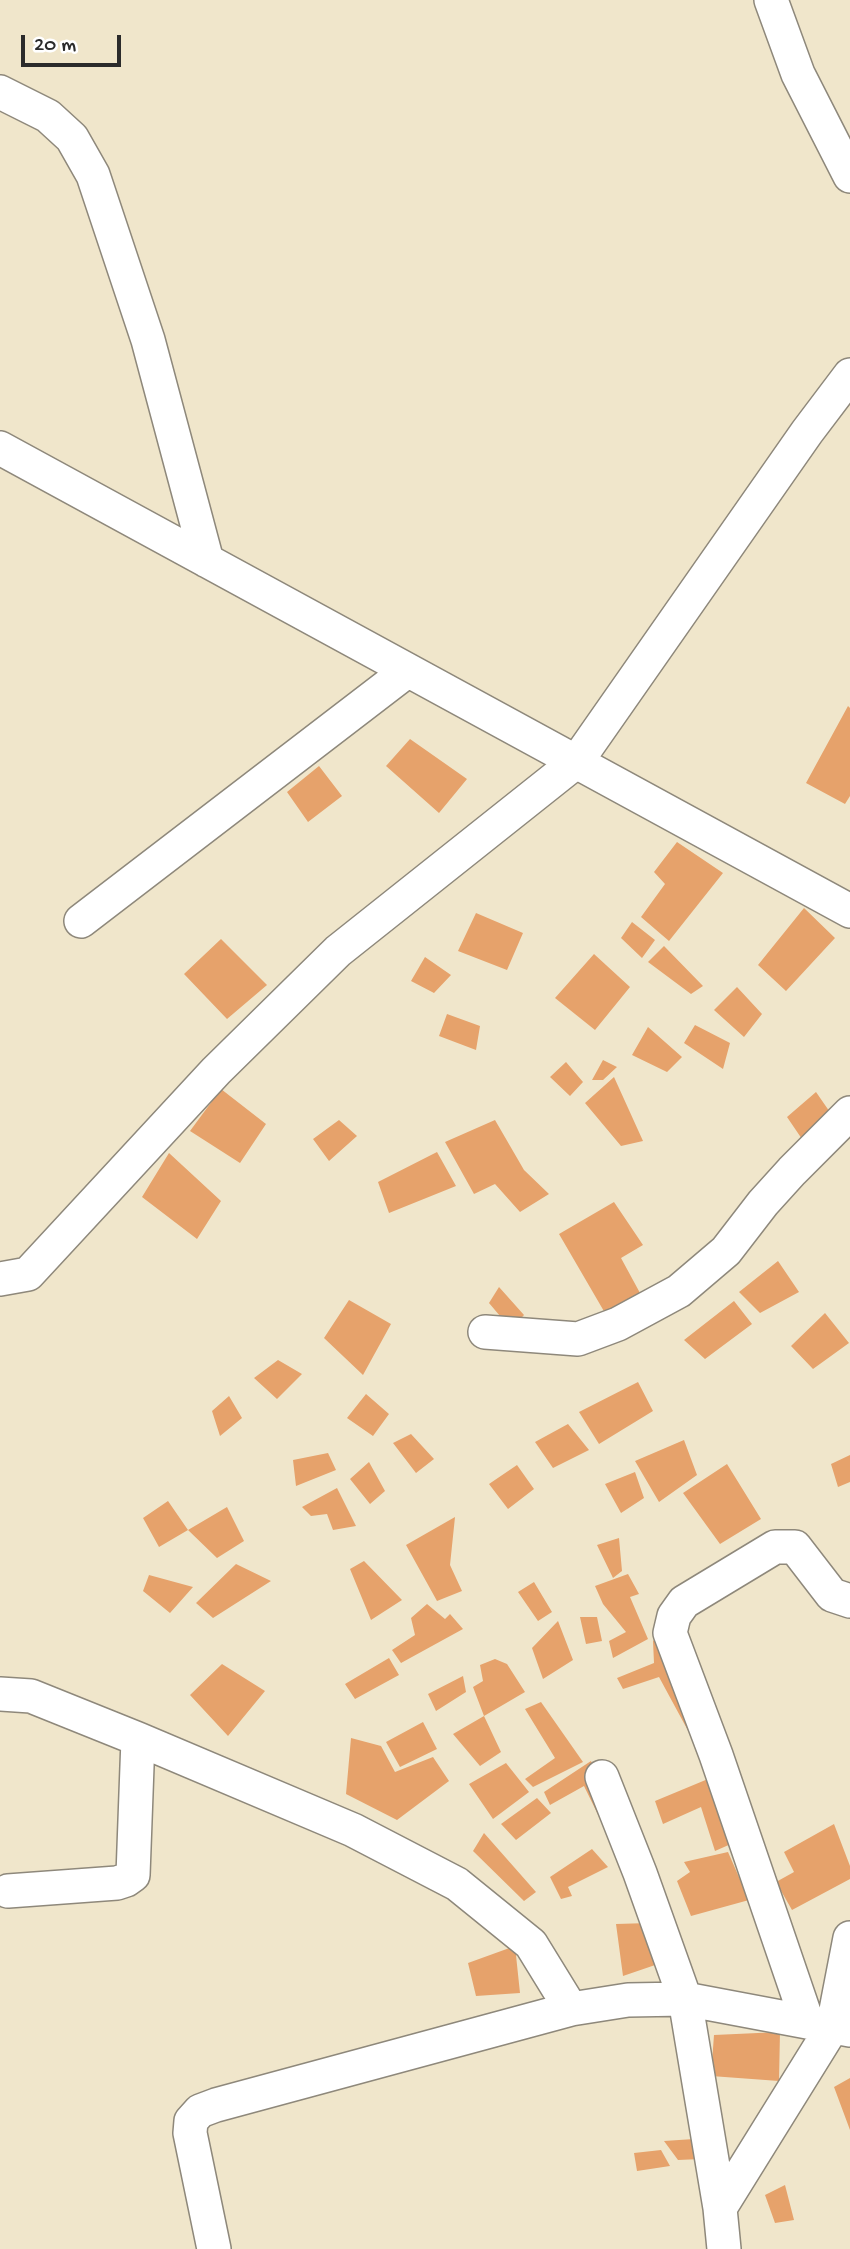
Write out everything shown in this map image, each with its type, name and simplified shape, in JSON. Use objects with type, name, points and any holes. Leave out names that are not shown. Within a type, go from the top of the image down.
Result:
[{"type":"street","points":[[771,0],[799,74],[850,176]]},
{"type":"street","points":[[0,92],[48,116],[56,123],[72,138],[93,175],[148,340],[207,561]]},
{"type":"street","points":[[0,1279],[28,1274],[216,1071],[338,951],[577,761],[807,432],[850,375]]},
{"type":"street","points":[[0,449],[850,911]]},
{"type":"street","points":[[81,921],[407,671]]},
{"type":"street","points":[[485,1332],[578,1339],[618,1324],[679,1291],[726,1251],[792,1171],[850,1113]]},
{"type":"street","points":[[830,2026],[716,1755],[670,1633],[674,1616],[684,1602],[775,1547],[795,1547],[832,1595],[850,1601]]},
{"type":"street","points":[[0,1694],[31,1696],[138,1739],[353,1830],[457,1884],[531,1944],[571,2009]]},
{"type":"street","points":[[8,1891],[117,1883],[133,1875],[138,1739]]},
{"type":"street","points":[[602,1777],[685,1999],[720,2208],[724,2249]]},
{"type":"street","points":[[720,2208],[830,2026],[850,1938]]},
{"type":"street","points":[[214,2249],[190,2133],[191,2121],[200,2111],[571,2009],[628,2000],[685,1999],[830,2026]]},
{"type":"building","points":[[848,706],[850,796],[845,804],[806,783]]},
{"type":"building","points":[[410,739],[467,779],[439,813],[386,766]]},
{"type":"building","points":[[319,766],[342,796],[308,822],[287,792]]},
{"type":"building","points":[[677,842],[723,873],[669,941],[641,917],[665,884],[654,872]]},
{"type":"building","points":[[804,908],[835,938],[786,991],[758,965]]},
{"type":"building","points":[[476,913],[523,933],[507,970],[458,951]]},
{"type":"building","points":[[632,922],[655,940],[642,958],[621,938]]},
{"type":"building","points":[[221,939],[267,985],[227,1019],[184,974]]},
{"type":"building","points":[[664,946],[703,986],[691,994],[648,962]]},
{"type":"building","points":[[594,954],[630,987],[595,1030],[555,998]]},
{"type":"building","points":[[425,957],[451,975],[434,993],[411,981]]},
{"type":"building","points":[[737,987],[762,1014],[744,1037],[714,1010]]},
{"type":"building","points":[[447,1014],[480,1026],[476,1050],[439,1036]]},
{"type":"building","points":[[695,1025],[730,1043],[723,1069],[684,1043]]},
{"type":"building","points":[[648,1027],[682,1057],[667,1072],[632,1055]]},
{"type":"building","points":[[603,1060],[617,1067],[603,1080],[592,1080]]},
{"type":"building","points":[[566,1062],[583,1082],[570,1096],[550,1077]]},
{"type":"building","points":[[614,1077],[643,1141],[621,1146],[585,1103]]},
{"type":"building","points":[[221,1089],[266,1124],[240,1163],[190,1131]]},
{"type":"building","points":[[816,1092],[834,1118],[804,1142],[787,1117]]},
{"type":"building","points":[[339,1120],[357,1136],[329,1161],[313,1139]]},
{"type":"building","points":[[495,1120],[524,1170],[549,1194],[520,1212],[495,1184],[474,1194],[445,1142]]},
{"type":"building","points":[[437,1152],[456,1186],[389,1213],[378,1182]]},
{"type":"building","points":[[169,1153],[221,1201],[197,1239],[142,1197]]},
{"type":"building","points":[[614,1202],[643,1245],[621,1258],[640,1293],[605,1313],[559,1234]]},
{"type":"building","points":[[778,1261],[799,1292],[760,1313],[739,1292]]},
{"type":"building","points":[[499,1287],[524,1315],[511,1329],[489,1303]]},
{"type":"building","points":[[349,1300],[391,1324],[363,1375],[324,1338]]},
{"type":"building","points":[[734,1301],[752,1324],[705,1359],[684,1340]]},
{"type":"building","points":[[825,1313],[849,1343],[813,1369],[791,1346]]},
{"type":"building","points":[[278,1360],[302,1374],[277,1399],[254,1378]]},
{"type":"building","points":[[638,1382],[653,1411],[599,1444],[579,1412]]},
{"type":"building","points":[[366,1394],[389,1414],[373,1436],[347,1418]]},
{"type":"building","points":[[229,1396],[242,1418],[220,1436],[212,1411]]},
{"type":"building","points":[[568,1424],[589,1450],[553,1468],[535,1442]]},
{"type":"building","points":[[411,1434],[434,1459],[416,1473],[393,1443]]},
{"type":"building","points":[[684,1440],[697,1475],[659,1502],[635,1461]]},
{"type":"building","points":[[328,1453],[336,1470],[296,1486],[293,1460]]},
{"type":"building","points":[[850,1455],[850,1482],[838,1487],[831,1464]]},
{"type":"building","points":[[369,1462],[385,1491],[370,1504],[350,1479]]},
{"type":"building","points":[[727,1464],[761,1519],[720,1544],[683,1493]]},
{"type":"building","points":[[517,1465],[534,1489],[508,1509],[489,1484]]},
{"type":"building","points":[[635,1472],[644,1498],[621,1513],[605,1484]]},
{"type":"building","points":[[337,1488],[356,1526],[333,1530],[327,1514],[311,1516],[302,1507]]},
{"type":"building","points":[[168,1501],[188,1530],[159,1547],[143,1518]]},
{"type":"building","points":[[227,1507],[244,1541],[217,1558],[188,1530]]},
{"type":"building","points":[[455,1517],[450,1565],[462,1591],[437,1601],[406,1545]]},
{"type":"building","points":[[619,1538],[622,1571],[613,1578],[597,1545]]},
{"type":"building","points":[[364,1561],[402,1600],[371,1620],[350,1569]]},
{"type":"building","points":[[236,1564],[271,1581],[213,1618],[196,1603]]},
{"type":"building","points":[[628,1574],[639,1594],[630,1597],[648,1639],[613,1658],[609,1641],[626,1632],[603,1604],[595,1586]]},
{"type":"building","points":[[149,1575],[193,1587],[170,1613],[143,1591]]},
{"type":"building","points":[[534,1582],[552,1612],[538,1621],[518,1592]]},
{"type":"building","points":[[427,1604],[445,1619],[450,1614],[463,1629],[401,1663],[392,1650],[415,1635],[411,1618]]},
{"type":"building","points":[[580,1617],[597,1617],[602,1641],[586,1644]]},
{"type":"building","points":[[558,1621],[573,1660],[543,1679],[532,1648]]},
{"type":"building","points":[[662,1632],[699,1751],[659,1677],[623,1689],[617,1678],[654,1663],[653,1641]]},
{"type":"building","points":[[389,1658],[399,1675],[355,1699],[345,1684]]},
{"type":"building","points":[[495,1659],[507,1664],[525,1692],[484,1716],[473,1687],[483,1681],[480,1665]]},
{"type":"building","points":[[222,1664],[265,1691],[228,1736],[190,1695]]},
{"type":"building","points":[[463,1676],[466,1692],[436,1711],[428,1694]]},
{"type":"building","points":[[541,1702],[583,1762],[533,1787],[525,1779],[555,1758],[525,1709]]},
{"type":"building","points":[[484,1716],[501,1752],[480,1766],[453,1734]]},
{"type":"building","points":[[423,1722],[437,1749],[400,1767],[386,1742]]},
{"type":"building","points":[[351,1738],[381,1746],[395,1772],[433,1757],[449,1781],[397,1820],[346,1794]]},
{"type":"building","points":[[591,1761],[621,1833],[605,1829],[584,1786],[550,1805],[544,1792]]},
{"type":"building","points":[[506,1763],[529,1792],[493,1819],[469,1784]]},
{"type":"building","points":[[720,1774],[740,1840],[715,1851],[701,1807],[663,1824],[655,1801]]},
{"type":"building","points":[[537,1798],[551,1813],[516,1840],[501,1824]]},
{"type":"building","points":[[834,1824],[850,1866],[850,1879],[792,1910],[776,1882],[794,1872],[784,1852]]},
{"type":"building","points":[[484,1833],[536,1892],[524,1901],[473,1851]]},
{"type":"building","points":[[592,1849],[608,1867],[568,1887],[572,1896],[561,1899],[550,1877]]},
{"type":"building","points":[[728,1852],[749,1900],[691,1916],[677,1881],[690,1872],[684,1862]]},
{"type":"building","points":[[649,1923],[661,1963],[623,1976],[616,1924]]},
{"type":"building","points":[[515,1946],[520,1993],[476,1996],[468,1963]]},
{"type":"building","points":[[780,2032],[779,2081],[711,2076],[714,2035]]},
{"type":"building","points":[[850,2078],[850,2130],[834,2087]]},
{"type":"building","points":[[694,2139],[701,2159],[678,2160],[664,2141]]},
{"type":"building","points":[[661,2150],[670,2166],[637,2171],[634,2153]]},
{"type":"building","points":[[785,2185],[794,2220],[775,2223],[765,2195]]}]
